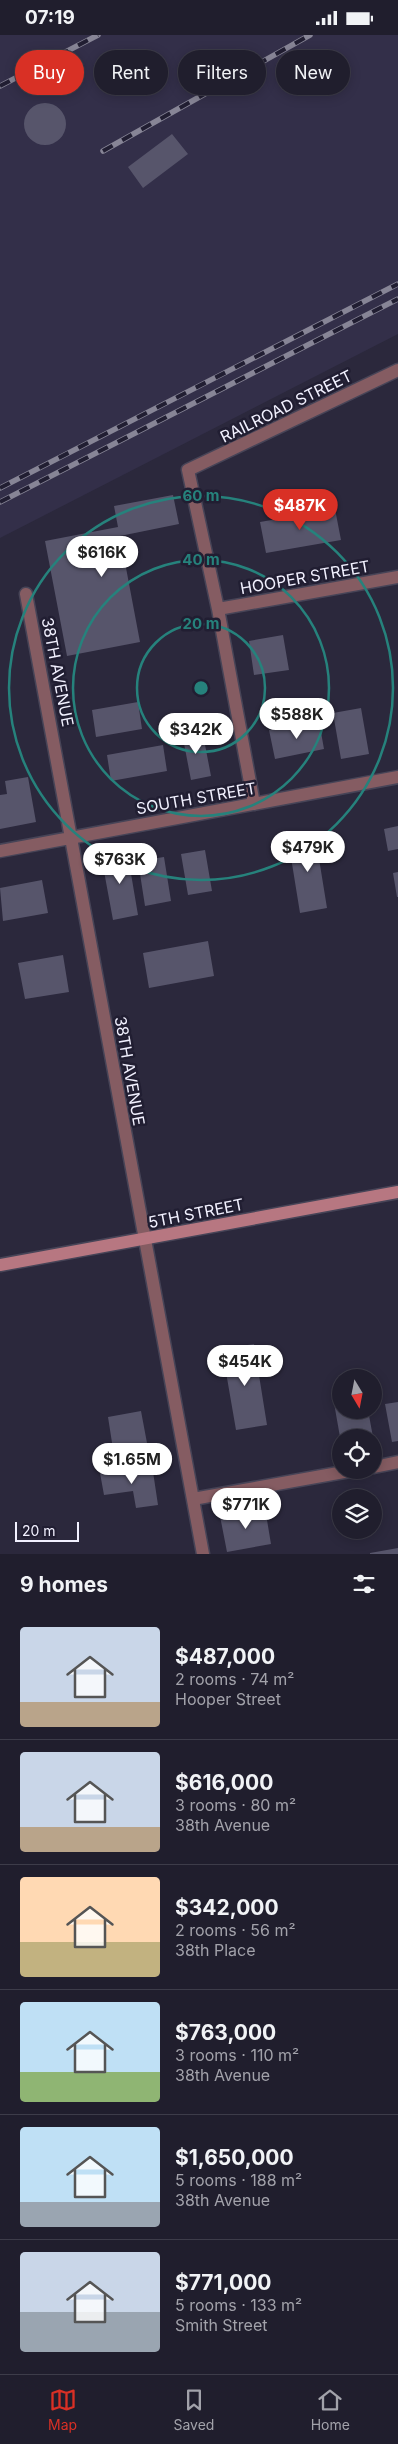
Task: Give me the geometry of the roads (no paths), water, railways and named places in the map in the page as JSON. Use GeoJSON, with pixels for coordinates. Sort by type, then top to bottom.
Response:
{"type":"FeatureCollection","features":[{"type":"Feature","properties":{"kind":"street","name":"RAILROAD STREET"},"geometry":{"type":"LineString","coordinates":[[218,609],[188,470],[398,370]]}},
{"type":"Feature","properties":{"kind":"street","name":"HOOPER STREET"},"geometry":{"type":"LineString","coordinates":[[218,609],[398,577]]}},
{"type":"Feature","properties":{"kind":"street","name":"38TH AVENUE"},"geometry":{"type":"LineString","coordinates":[[26,594],[73,837],[144,1240],[203,1554]]}},
{"type":"Feature","properties":{"kind":"street"},"geometry":{"type":"LineString","coordinates":[[218,609],[254,804]]}},
{"type":"Feature","properties":{"kind":"street","name":"SOUTH STREET"},"geometry":{"type":"LineString","coordinates":[[0,851],[398,777]]}},
{"type":"Feature","properties":{"kind":"street","name":"5TH STREET"},"geometry":{"type":"LineString","coordinates":[[0,1265],[398,1192]]}},
{"type":"Feature","properties":{"kind":"street"},"geometry":{"type":"LineString","coordinates":[[382,1465],[398,1462]]}},
{"type":"Feature","properties":{"kind":"street"},"geometry":{"type":"LineString","coordinates":[[193,1499],[332,1474]]}},
{"type":"Feature","properties":{"kind":"railway"},"geometry":{"type":"LineString","coordinates":[[0,86],[98,35]]}},
{"type":"Feature","properties":{"kind":"railway"},"geometry":{"type":"LineString","coordinates":[[103,151],[310,35]]}},
{"type":"Feature","properties":{"kind":"railway"},"geometry":{"type":"LineString","coordinates":[[0,488],[398,284]]}},
{"type":"Feature","properties":{"kind":"railway"},"geometry":{"type":"LineString","coordinates":[[0,502],[398,299]]}}]}
